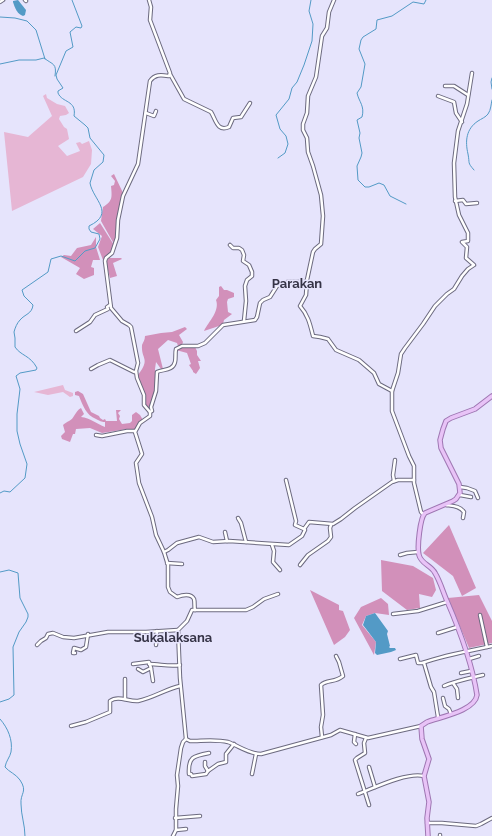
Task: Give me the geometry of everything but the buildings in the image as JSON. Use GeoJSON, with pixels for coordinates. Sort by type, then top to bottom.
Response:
{"type":"FeatureCollection","features":[{"type":"Feature","properties":{"kind":"main road"},"geometry":{"type":"LineString","coordinates":[[428,836],[427,823],[429,800],[424,776],[429,759],[422,739],[421,726],[425,722],[464,709],[473,703],[477,697],[467,652],[447,602],[434,571],[421,560],[418,552],[423,514],[446,505],[460,495],[460,487],[441,448],[440,440],[442,429],[446,421],[475,410],[492,396]]}},
{"type":"Feature","properties":{"kind":"street"},"geometry":{"type":"LineString","coordinates":[[149,0],[151,7],[150,20],[170,74],[184,99],[211,112],[216,124],[219,127],[226,128],[229,127],[233,118],[241,117],[250,103]]}},
{"type":"Feature","properties":{"kind":"street"},"geometry":{"type":"LineString","coordinates":[[334,0],[329,12],[327,28],[322,36],[316,77],[308,96],[307,113],[303,124],[303,130],[307,138],[308,152],[321,195],[323,216],[321,244],[313,252],[307,282],[306,298],[300,306],[306,313],[313,336],[320,336],[328,339],[336,350],[359,360],[374,373],[378,384],[392,391]]}},
{"type":"Feature","properties":{"kind":"street"},"geometry":{"type":"LineString","coordinates":[[423,514],[421,512],[414,480],[413,462],[409,456],[392,411],[392,391],[398,373],[401,354],[404,348],[435,306],[454,289],[468,269],[474,266],[466,258],[467,247],[462,242],[468,241],[468,233],[459,215],[455,201],[454,189],[454,159],[458,131],[465,114],[472,73]]}},
{"type":"Feature","properties":{"kind":"street"},"geometry":{"type":"LineString","coordinates":[[150,412],[144,405],[144,395],[137,375],[138,363],[132,330],[129,325],[122,321],[112,310],[110,305],[105,259],[112,253],[118,238],[118,220],[123,196],[138,164],[150,81],[158,75],[169,76],[170,74]]}},
{"type":"Feature","properties":{"kind":"street"},"geometry":{"type":"LineString","coordinates":[[445,86],[454,86],[468,95]]}},
{"type":"Feature","properties":{"kind":"street"},"geometry":{"type":"LineString","coordinates":[[438,96],[454,102],[456,113],[462,122]]}},
{"type":"Feature","properties":{"kind":"street"},"geometry":{"type":"LineString","coordinates":[[146,113],[154,116],[156,111]]}},
{"type":"Feature","properties":{"kind":"street"},"geometry":{"type":"LineString","coordinates":[[455,201],[463,200],[466,204],[477,203]]}},
{"type":"Feature","properties":{"kind":"street"},"geometry":{"type":"LineString","coordinates":[[230,245],[233,248],[239,248],[242,250],[244,256],[243,261],[249,265],[252,272],[252,276],[245,286],[246,301],[244,321]]}},
{"type":"Feature","properties":{"kind":"street"},"geometry":{"type":"LineString","coordinates":[[195,610],[193,597],[186,595],[177,597],[170,592],[168,587],[167,564],[164,552],[156,535],[152,517],[139,483],[136,464],[142,454],[135,431],[140,423],[150,416],[150,412],[152,411],[151,407],[156,391],[157,372],[172,367],[176,361],[176,349],[182,346],[191,346],[204,343],[223,325],[256,319],[260,303],[270,297],[277,286],[287,282],[307,282]]}},
{"type":"Feature","properties":{"kind":"street"},"geometry":{"type":"LineString","coordinates":[[76,332],[90,322],[95,315],[108,309],[107,307],[110,305]]}},
{"type":"Feature","properties":{"kind":"street"},"geometry":{"type":"LineString","coordinates":[[91,369],[110,360],[137,375]]}},
{"type":"Feature","properties":{"kind":"street"},"geometry":{"type":"LineString","coordinates":[[96,434],[102,436],[126,431],[135,431]]}},
{"type":"Feature","properties":{"kind":"street"},"geometry":{"type":"LineString","coordinates":[[394,481],[393,474],[395,460]]}},
{"type":"Feature","properties":{"kind":"street"},"geometry":{"type":"LineString","coordinates":[[286,480],[296,521],[295,525],[304,529]]}},
{"type":"Feature","properties":{"kind":"street"},"geometry":{"type":"LineString","coordinates":[[164,552],[177,543],[199,537],[213,542],[227,541],[287,546],[291,545],[302,536],[305,530],[304,529],[309,522],[331,525],[341,520],[355,508],[394,481],[414,480]]}},
{"type":"Feature","properties":{"kind":"street"},"geometry":{"type":"LineString","coordinates":[[460,487],[475,491],[478,498]]}},
{"type":"Feature","properties":{"kind":"street"},"geometry":{"type":"LineString","coordinates":[[460,495],[470,497]]}},
{"type":"Feature","properties":{"kind":"street"},"geometry":{"type":"LineString","coordinates":[[446,505],[455,506],[461,509],[464,512],[463,518]]}},
{"type":"Feature","properties":{"kind":"street"},"geometry":{"type":"LineString","coordinates":[[238,518],[241,522],[246,542]]}},
{"type":"Feature","properties":{"kind":"street"},"geometry":{"type":"LineString","coordinates":[[300,565],[308,555],[328,541],[331,536],[331,525]]}},
{"type":"Feature","properties":{"kind":"street"},"geometry":{"type":"LineString","coordinates":[[225,532],[227,541]]}},
{"type":"Feature","properties":{"kind":"street"},"geometry":{"type":"LineString","coordinates":[[272,545],[274,551],[273,562],[280,570]]}},
{"type":"Feature","properties":{"kind":"street"},"geometry":{"type":"LineString","coordinates":[[400,555],[418,552]]}},
{"type":"Feature","properties":{"kind":"street"},"geometry":{"type":"LineString","coordinates":[[167,564],[182,564]]}},
{"type":"Feature","properties":{"kind":"street"},"geometry":{"type":"LineString","coordinates":[[37,644],[46,638],[48,634],[74,638],[88,634],[108,632],[178,630],[187,621],[192,610],[246,610],[264,599],[278,594]]}},
{"type":"Feature","properties":{"kind":"street"},"geometry":{"type":"LineString","coordinates":[[393,614],[418,611],[447,602]]}},
{"type":"Feature","properties":{"kind":"street"},"geometry":{"type":"LineString","coordinates":[[480,615],[487,647]]}},
{"type":"Feature","properties":{"kind":"street"},"geometry":{"type":"LineString","coordinates":[[438,633],[457,627]]}},
{"type":"Feature","properties":{"kind":"street"},"geometry":{"type":"LineString","coordinates":[[173,836],[176,830],[175,818],[178,786],[177,775],[181,748],[186,739],[180,686],[178,630]]}},
{"type":"Feature","properties":{"kind":"street"},"geometry":{"type":"LineString","coordinates":[[156,645],[157,631]]}},
{"type":"Feature","properties":{"kind":"street"},"geometry":{"type":"LineString","coordinates":[[75,653],[73,653],[74,648],[81,650],[86,647],[88,634]]}},
{"type":"Feature","properties":{"kind":"street"},"geometry":{"type":"LineString","coordinates":[[400,659],[416,655],[418,663],[424,663],[448,655],[492,646]]}},
{"type":"Feature","properties":{"kind":"street"},"geometry":{"type":"LineString","coordinates":[[322,737],[321,727],[323,715],[320,685],[323,683],[336,681],[343,676],[336,656]]}},
{"type":"Feature","properties":{"kind":"street"},"geometry":{"type":"LineString","coordinates":[[468,659],[479,656]]}},
{"type":"Feature","properties":{"kind":"street"},"geometry":{"type":"LineString","coordinates":[[133,664],[148,662],[150,664],[173,666],[180,664]]}},
{"type":"Feature","properties":{"kind":"street"},"geometry":{"type":"LineString","coordinates":[[424,663],[431,687],[434,692],[438,717]]}},
{"type":"Feature","properties":{"kind":"street"},"geometry":{"type":"LineString","coordinates":[[150,664],[153,681]]}},
{"type":"Feature","properties":{"kind":"street"},"geometry":{"type":"LineString","coordinates":[[138,669],[143,672],[151,668]]}},
{"type":"Feature","properties":{"kind":"street"},"geometry":{"type":"LineString","coordinates":[[461,673],[471,671]]}},
{"type":"Feature","properties":{"kind":"street"},"geometry":{"type":"LineString","coordinates":[[444,686],[448,683],[483,675]]}},
{"type":"Feature","properties":{"kind":"street"},"geometry":{"type":"LineString","coordinates":[[125,679],[125,699]]}},
{"type":"Feature","properties":{"kind":"street"},"geometry":{"type":"LineString","coordinates":[[453,683],[457,689],[458,698]]}},
{"type":"Feature","properties":{"kind":"street"},"geometry":{"type":"LineString","coordinates":[[71,726],[86,722],[110,712],[111,700],[116,698],[138,701],[180,686]]}},
{"type":"Feature","properties":{"kind":"street"},"geometry":{"type":"LineString","coordinates":[[443,698],[445,706],[449,708],[451,714]]}},
{"type":"Feature","properties":{"kind":"street"},"geometry":{"type":"LineString","coordinates":[[186,739],[190,741],[222,741],[234,744],[256,754],[266,753],[331,735],[340,730],[366,738],[421,726]]}},
{"type":"Feature","properties":{"kind":"street"},"geometry":{"type":"LineString","coordinates":[[355,734],[354,742],[356,744]]}},
{"type":"Feature","properties":{"kind":"street"},"geometry":{"type":"LineString","coordinates":[[366,738],[364,743],[365,753],[356,760],[369,805]]}},
{"type":"Feature","properties":{"kind":"street"},"geometry":{"type":"LineString","coordinates":[[208,753],[195,756],[191,759],[188,766],[189,774],[192,776],[207,774],[208,771],[218,764],[226,762],[226,754],[234,744]]}},
{"type":"Feature","properties":{"kind":"street"},"geometry":{"type":"LineString","coordinates":[[252,774],[256,754]]}},
{"type":"Feature","properties":{"kind":"street"},"geometry":{"type":"LineString","coordinates":[[205,762],[205,766],[208,771]]}},
{"type":"Feature","properties":{"kind":"street"},"geometry":{"type":"LineString","coordinates":[[369,767],[375,787]]}},
{"type":"Feature","properties":{"kind":"street"},"geometry":{"type":"LineString","coordinates":[[358,794],[408,777],[424,776]]}},
{"type":"Feature","properties":{"kind":"street"},"geometry":{"type":"LineString","coordinates":[[175,818],[200,816]]}},
{"type":"Feature","properties":{"kind":"street"},"geometry":{"type":"LineString","coordinates":[[427,823],[476,826],[492,818]]}},
{"type":"Feature","properties":{"kind":"street"},"geometry":{"type":"LineString","coordinates":[[176,830],[186,829]]}},
{"type":"Feature","properties":{"kind":"shaded area"},"geometry":{"type":"Polygon","coordinates":[[[46,94],[47,98],[57,104],[65,106],[69,113],[60,116],[59,119],[67,129],[69,139],[58,146],[67,156],[80,151],[76,143],[80,142],[82,144],[89,141],[92,150],[91,164],[83,177],[12,211],[4,132],[28,137],[52,116],[43,96],[46,94]]]}},
{"type":"Feature","properties":{"kind":"shaded area"},"geometry":{"type":"Polygon","coordinates":[[[114,174],[124,195],[117,221],[119,234],[114,244],[101,221],[103,207],[109,203],[111,198],[111,186],[114,185],[115,181],[111,176],[114,174]]]}},
{"type":"Feature","properties":{"kind":"shaded area"},"geometry":{"type":"Polygon","coordinates":[[[100,223],[114,245],[111,253],[103,260],[98,247],[102,236],[93,229],[100,223]]]}},
{"type":"Feature","properties":{"kind":"shaded area"},"geometry":{"type":"Polygon","coordinates":[[[96,237],[96,247],[100,260],[93,260],[91,267],[94,268],[94,275],[84,279],[76,274],[80,268],[61,257],[64,255],[71,256],[77,248],[91,245],[96,237]]]}},
{"type":"Feature","properties":{"kind":"shaded area"},"geometry":{"type":"Polygon","coordinates":[[[109,258],[122,259],[113,263],[117,276],[110,278],[106,262],[109,258]]]}},
{"type":"Feature","properties":{"kind":"shaded area"},"geometry":{"type":"Polygon","coordinates":[[[221,286],[224,290],[234,293],[234,297],[228,299],[227,302],[228,312],[232,314],[224,320],[223,324],[204,331],[217,308],[216,300],[219,296],[219,287],[221,286]]]}},
{"type":"Feature","properties":{"kind":"shaded area"},"geometry":{"type":"Polygon","coordinates":[[[185,327],[187,329],[179,335],[183,342],[182,345],[178,346],[177,343],[168,340],[158,349],[163,369],[161,369],[156,362],[156,388],[150,410],[145,405],[146,399],[138,375],[145,362],[142,345],[145,336],[172,332],[185,327]]]}},
{"type":"Feature","properties":{"kind":"shaded area"},"geometry":{"type":"Polygon","coordinates":[[[183,347],[195,347],[197,351],[197,355],[201,361],[198,361],[200,368],[196,374],[189,365],[191,364],[187,353],[176,350],[183,347]]]}},
{"type":"Feature","properties":{"kind":"shaded area"},"geometry":{"type":"Polygon","coordinates":[[[63,385],[65,390],[73,393],[73,396],[70,397],[63,392],[48,395],[34,392],[63,385]]]}},
{"type":"Feature","properties":{"kind":"shaded area"},"geometry":{"type":"Polygon","coordinates":[[[78,391],[83,394],[91,412],[103,420],[117,421],[116,410],[121,410],[118,413],[122,424],[130,423],[132,421],[132,415],[136,412],[143,420],[135,429],[102,433],[90,428],[76,429],[70,442],[62,439],[61,436],[65,432],[63,425],[71,420],[81,408],[84,414],[81,417],[105,427],[105,422],[100,421],[87,413],[79,396],[75,395],[75,392],[78,391]]]}},
{"type":"Feature","properties":{"kind":"shaded area"},"geometry":{"type":"Polygon","coordinates":[[[449,525],[476,588],[462,596],[453,576],[423,553],[449,525]]]}},
{"type":"Feature","properties":{"kind":"shaded area"},"geometry":{"type":"Polygon","coordinates":[[[381,560],[413,566],[433,578],[436,590],[432,597],[419,594],[420,608],[407,610],[382,591],[381,560]]]}},
{"type":"Feature","properties":{"kind":"shaded area"},"geometry":{"type":"Polygon","coordinates":[[[310,590],[339,605],[339,610],[343,611],[350,630],[345,637],[334,645],[310,590]]]}},
{"type":"Feature","properties":{"kind":"shaded area"},"geometry":{"type":"Polygon","coordinates":[[[479,595],[492,621],[492,643],[469,648],[448,598],[479,595]]]}},
{"type":"Feature","properties":{"kind":"shaded area"},"geometry":{"type":"Polygon","coordinates":[[[381,598],[388,604],[389,615],[375,613],[366,616],[362,625],[376,642],[374,655],[354,618],[361,607],[381,598]]]}},
{"type":"Feature","properties":{"kind":"water"},"geometry":{"type":"Polygon","coordinates":[[[18,0],[26,10],[25,15],[23,16],[15,9],[13,1],[18,0]]]}},
{"type":"Feature","properties":{"kind":"water"},"geometry":{"type":"Polygon","coordinates":[[[375,613],[388,631],[389,647],[395,648],[396,650],[377,655],[375,653],[376,642],[363,625],[366,616],[375,613]]]}},
{"type":"Feature","properties":{"kind":"waterway"},"geometry":{"type":"LineString","coordinates":[[0,493],[4,491],[10,492],[25,478],[27,464],[17,431],[17,414],[20,389],[16,376],[20,373],[36,370],[37,368],[29,358],[15,347],[14,332],[16,327],[20,320],[30,312],[33,305],[24,296],[22,290],[48,272],[51,259],[61,256],[75,261],[85,251],[95,248],[100,239],[99,234],[91,232],[89,229],[89,226],[97,221],[101,216],[102,211],[90,183],[94,170],[103,162],[104,155],[90,138],[88,128],[74,116],[74,111],[71,104],[63,99],[58,93],[58,91],[63,88],[56,75],[66,51],[73,47],[70,32],[76,27],[81,28],[82,26],[72,0]]}},
{"type":"Feature","properties":{"kind":"waterway"},"geometry":{"type":"LineString","coordinates":[[278,158],[285,153],[288,144],[286,136],[280,129],[276,115],[289,99],[292,88],[297,82],[304,65],[312,41],[313,24],[309,11],[311,0]]}},
{"type":"Feature","properties":{"kind":"waterway"},"geometry":{"type":"LineString","coordinates":[[406,204],[390,196],[384,185],[379,183],[365,187],[358,180],[357,166],[362,153],[357,120],[362,117],[363,110],[357,93],[361,87],[365,64],[359,49],[363,37],[376,29],[377,20],[392,16],[413,2],[424,4],[426,0]]}},
{"type":"Feature","properties":{"kind":"waterway"},"geometry":{"type":"LineString","coordinates":[[0,17],[15,18],[27,21],[36,30],[45,59]]}},
{"type":"Feature","properties":{"kind":"waterway"},"geometry":{"type":"LineString","coordinates":[[0,64],[19,60],[36,60],[44,58],[55,66],[55,76]]}},
{"type":"Feature","properties":{"kind":"waterway"},"geometry":{"type":"LineString","coordinates":[[492,78],[492,89]]}},
{"type":"Feature","properties":{"kind":"waterway"},"geometry":{"type":"LineString","coordinates":[[474,170],[469,163],[467,136],[474,124],[488,114],[492,100]]}},
{"type":"Feature","properties":{"kind":"waterway"},"geometry":{"type":"LineString","coordinates":[[0,572],[9,570],[18,573],[20,598],[28,614],[26,622],[19,632],[13,647],[14,695],[9,699],[0,702]]}},
{"type":"Feature","properties":{"kind":"waterway"},"geometry":{"type":"LineString","coordinates":[[0,719],[8,730],[11,739],[11,752],[5,767],[18,778],[24,790],[21,804],[25,836]]}},
{"type":"Feature","properties":{"kind":"district","name":"Parakan"},"geometry":{"type":"Point","coordinates":[297,283]}},
{"type":"Feature","properties":{"kind":"district","name":"Sukalaksana"},"geometry":{"type":"Point","coordinates":[173,637]}}]}
